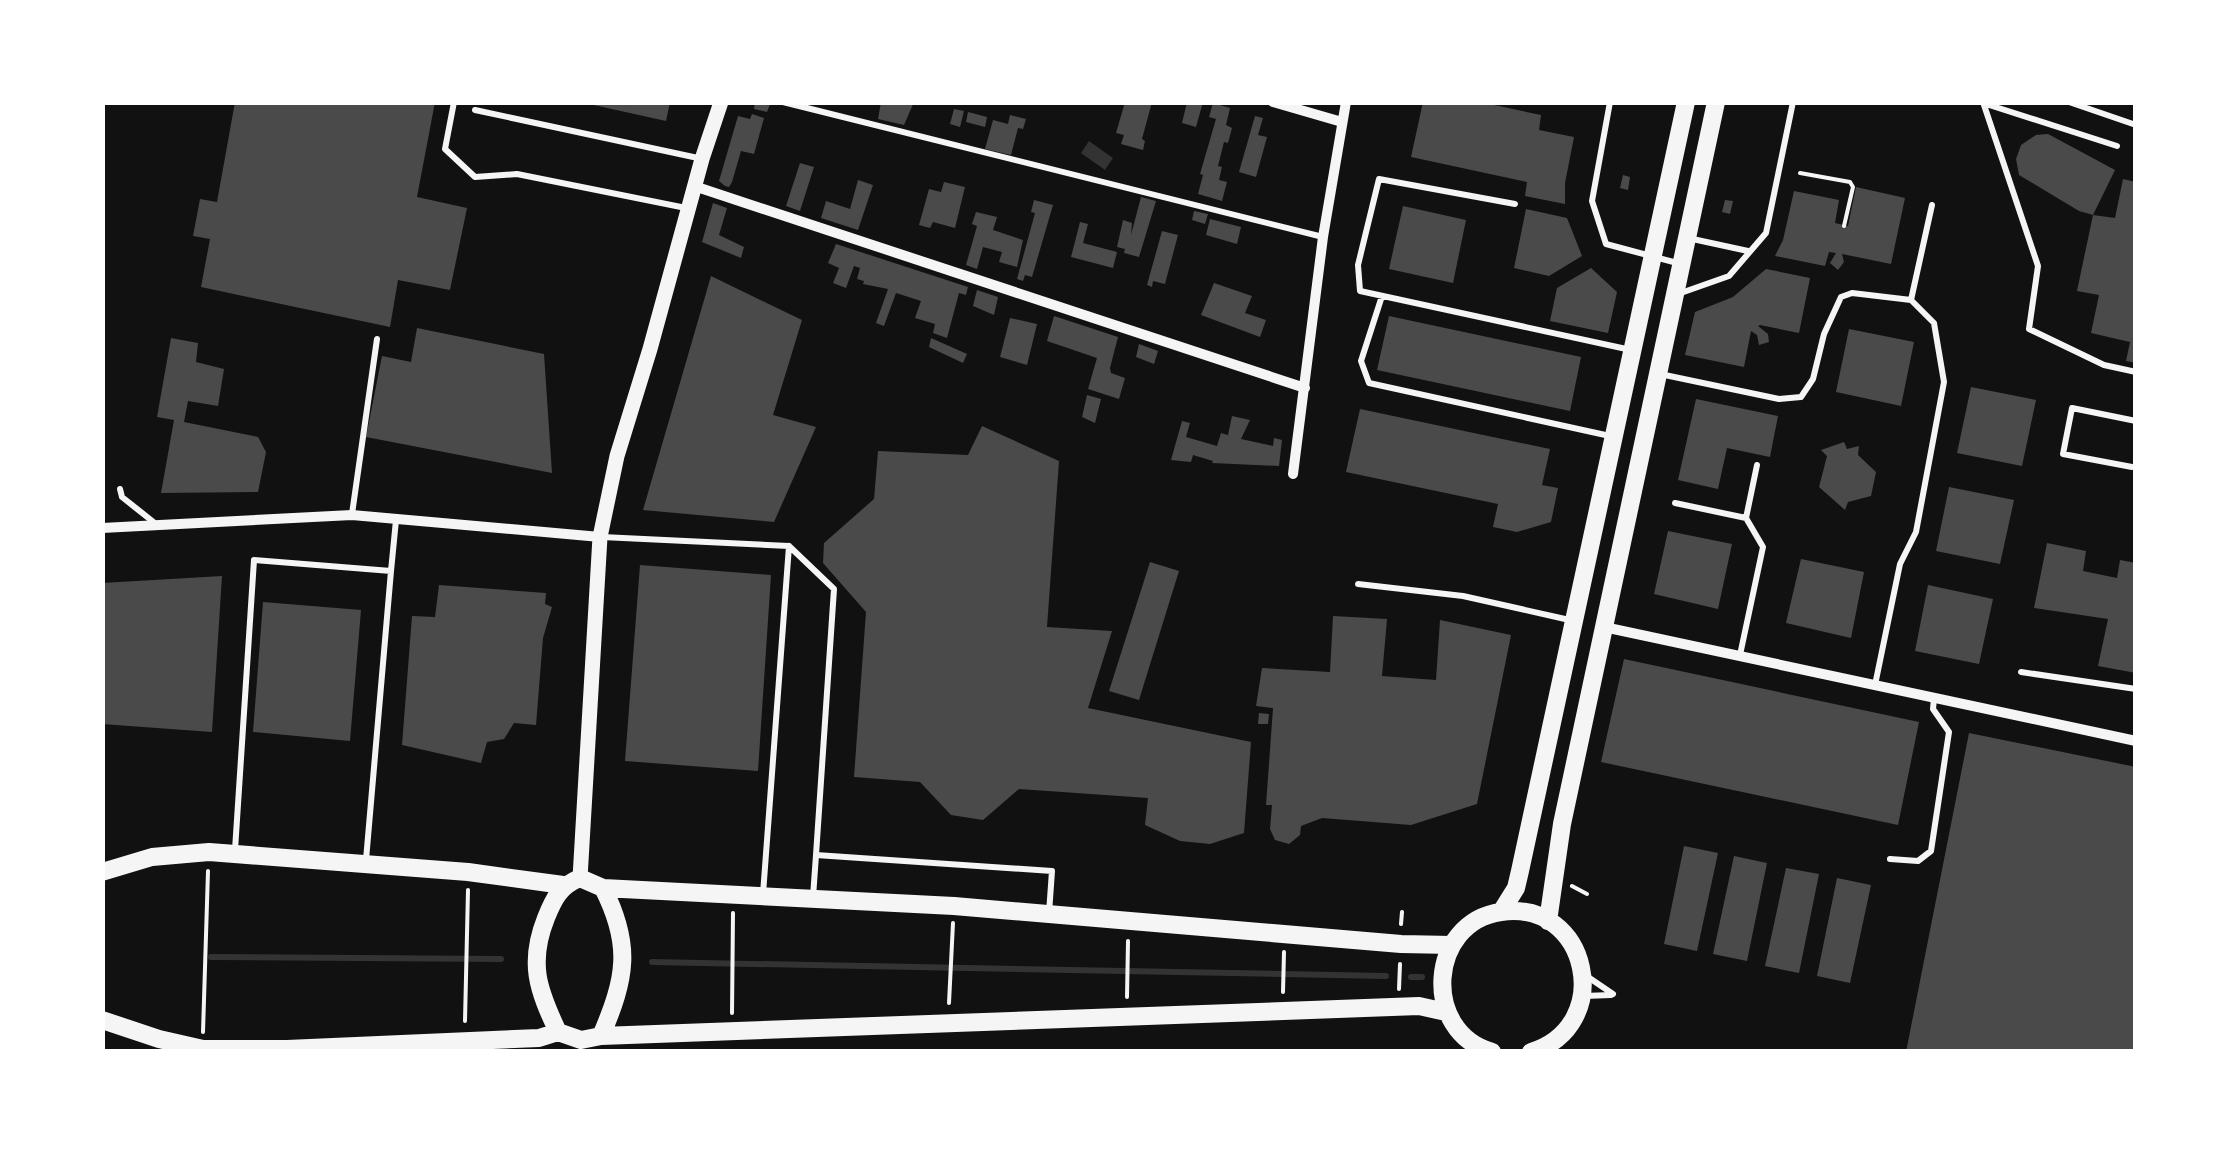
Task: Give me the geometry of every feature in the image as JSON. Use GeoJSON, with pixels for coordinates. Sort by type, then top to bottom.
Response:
{"type":"FeatureCollection","features":[{"type":"Feature","properties":{"kind":"main road"},"geometry":{"type":"LineString","coordinates":[[1501,912],[1516,888],[1686,102]]}},
{"type":"Feature","properties":{"kind":"main road"},"geometry":{"type":"LineString","coordinates":[[1548,920],[1562,824],[1716,102]]}},
{"type":"Feature","properties":{"kind":"main road"},"geometry":{"type":"LineString","coordinates":[[1574,621],[1604,627]]}},
{"type":"Feature","properties":{"kind":"main road"},"geometry":{"type":"LineString","coordinates":[[102,872],[152,858],[208,852],[572,881],[603,888],[763,894],[1452,945]]}},
{"type":"Feature","properties":{"kind":"main road"},"geometry":{"type":"LineString","coordinates":[[558,1032],[539,988],[535,959],[542,928],[572,881]]}},
{"type":"Feature","properties":{"kind":"main road"},"geometry":{"type":"LineString","coordinates":[[602,1044],[623,978],[623,937],[603,888]]}},
{"type":"Feature","properties":{"kind":"main road"},"geometry":{"type":"LineString","coordinates":[[1492,1052],[1470,1046],[1446,1012],[1441,990],[1442,966],[1465,929],[1482,918],[1501,912],[1526,912],[1548,920],[1566,934],[1578,953],[1584,974],[1583,996],[1575,1018],[1562,1035],[1532,1052]]}},
{"type":"Feature","properties":{"kind":"main road"},"geometry":{"type":"LineString","coordinates":[[102,1020],[159,1039],[203,1048],[287,1049],[539,1038],[558,1032],[602,1044],[1419,1006],[1446,1012]]}},
{"type":"Feature","properties":{"kind":"street"},"geometry":{"type":"LineString","coordinates":[[572,881],[582,802],[600,536],[618,456],[687,208],[721,102]]}},
{"type":"Feature","properties":{"kind":"street"},"geometry":{"type":"LineString","coordinates":[[1273,102],[1342,122]]}},
{"type":"Feature","properties":{"kind":"street"},"geometry":{"type":"LineString","coordinates":[[1293,474],[1323,237],[1346,102]]}},
{"type":"Feature","properties":{"kind":"street"},"geometry":{"type":"LineString","coordinates":[[694,186],[1305,388]]}},
{"type":"Feature","properties":{"kind":"street"},"geometry":{"type":"LineString","coordinates":[[102,528],[352,516],[600,536]]}},
{"type":"Feature","properties":{"kind":"street"},"geometry":{"type":"LineString","coordinates":[[1604,627],[2136,741]]}},
{"type":"Feature","properties":{"kind":"lane"},"geometry":{"type":"LineString","coordinates":[[454,102],[445,148],[475,177],[517,174],[687,208]]}},
{"type":"Feature","properties":{"kind":"lane"},"geometry":{"type":"LineString","coordinates":[[783,102],[1323,237]]}},
{"type":"Feature","properties":{"kind":"lane"},"geometry":{"type":"LineString","coordinates":[[1610,102],[1592,201],[1606,244],[1682,264]]}},
{"type":"Feature","properties":{"kind":"lane"},"geometry":{"type":"LineString","coordinates":[[1675,295],[1729,276],[1766,233],[1793,102]]}},
{"type":"Feature","properties":{"kind":"lane"},"geometry":{"type":"LineString","coordinates":[[2069,102],[2136,125]]}},
{"type":"Feature","properties":{"kind":"lane"},"geometry":{"type":"LineString","coordinates":[[1983,103],[2117,146]]}},
{"type":"Feature","properties":{"kind":"lane"},"geometry":{"type":"LineString","coordinates":[[1983,103],[2038,266],[2030,329],[2104,365],[2136,372]]}},
{"type":"Feature","properties":{"kind":"lane"},"geometry":{"type":"LineString","coordinates":[[475,110],[702,159]]}},
{"type":"Feature","properties":{"kind":"lane"},"geometry":{"type":"LineString","coordinates":[[1515,204],[1379,179],[1358,265],[1360,291],[1632,350]]}},
{"type":"Feature","properties":{"kind":"lane"},"geometry":{"type":"LineString","coordinates":[[1911,300],[1932,205]]}},
{"type":"Feature","properties":{"kind":"lane"},"geometry":{"type":"LineString","coordinates":[[1688,238],[1750,252]]}},
{"type":"Feature","properties":{"kind":"lane"},"geometry":{"type":"LineString","coordinates":[[1658,374],[1780,399],[1801,397],[1813,379],[1824,334],[1841,297],[1852,293],[1911,300],[1934,323],[1944,382],[1916,532],[1900,564],[1875,686]]}},
{"type":"Feature","properties":{"kind":"lane"},"geometry":{"type":"LineString","coordinates":[[1382,296],[1361,361],[1369,383],[1614,436]]}},
{"type":"Feature","properties":{"kind":"lane"},"geometry":{"type":"LineString","coordinates":[[352,516],[377,339]]}},
{"type":"Feature","properties":{"kind":"lane"},"geometry":{"type":"LineString","coordinates":[[2132,468],[2062,454],[2072,408],[2136,421]]}},
{"type":"Feature","properties":{"kind":"lane"},"geometry":{"type":"LineString","coordinates":[[1740,656],[1763,547],[1746,518],[1758,464]]}},
{"type":"Feature","properties":{"kind":"lane"},"geometry":{"type":"LineString","coordinates":[[120,488],[122,496],[156,524]]}},
{"type":"Feature","properties":{"kind":"lane"},"geometry":{"type":"LineString","coordinates":[[1675,503],[1746,518]]}},
{"type":"Feature","properties":{"kind":"lane"},"geometry":{"type":"LineString","coordinates":[[366,866],[396,520]]}},
{"type":"Feature","properties":{"kind":"lane"},"geometry":{"type":"LineString","coordinates":[[600,536],[789,546],[834,589],[813,898]]}},
{"type":"Feature","properties":{"kind":"lane"},"geometry":{"type":"LineString","coordinates":[[763,894],[789,546]]}},
{"type":"Feature","properties":{"kind":"lane"},"geometry":{"type":"LineString","coordinates":[[234,855],[254,560],[391,571]]}},
{"type":"Feature","properties":{"kind":"lane"},"geometry":{"type":"LineString","coordinates":[[1358,584],[1463,596],[1574,621]]}},
{"type":"Feature","properties":{"kind":"lane"},"geometry":{"type":"LineString","coordinates":[[2020,672],[2136,689]]}},
{"type":"Feature","properties":{"kind":"lane"},"geometry":{"type":"LineString","coordinates":[[1890,859],[1918,861],[1931,852],[1949,732],[1933,709],[1934,698]]}},
{"type":"Feature","properties":{"kind":"lane"},"geometry":{"type":"LineString","coordinates":[[816,855],[1052,871],[1049,914]]}},
{"type":"Feature","properties":{"kind":"lane"},"geometry":{"type":"LineString","coordinates":[[1583,996],[1613,994],[1584,974]]}},
{"type":"Feature","properties":{"kind":"path"},"geometry":{"type":"LineString","coordinates":[[1800,172],[1850,182],[1854,187],[1844,226]]}},
{"type":"Feature","properties":{"kind":"path"},"geometry":{"type":"LineString","coordinates":[[203,1036],[208,866]]}},
{"type":"Feature","properties":{"kind":"path"},"geometry":{"type":"LineString","coordinates":[[1564,880],[1587,894]]}},
{"type":"Feature","properties":{"kind":"path"},"geometry":{"type":"LineString","coordinates":[[465,1030],[468,884]]}},
{"type":"Feature","properties":{"kind":"path"},"geometry":{"type":"LineString","coordinates":[[732,1020],[733,903]]}},
{"type":"Feature","properties":{"kind":"path"},"geometry":{"type":"LineString","coordinates":[[1402,912],[1402,928]]}},
{"type":"Feature","properties":{"kind":"path"},"geometry":{"type":"LineString","coordinates":[[949,1012],[953,918]]}},
{"type":"Feature","properties":{"kind":"path"},"geometry":{"type":"LineString","coordinates":[[1128,1007],[1129,932]]}},
{"type":"Feature","properties":{"kind":"path"},"geometry":{"type":"LineString","coordinates":[[1399,994],[1401,950]]}},
{"type":"Feature","properties":{"kind":"path"},"geometry":{"type":"LineString","coordinates":[[1282,967],[1283,984]]}},
{"type":"Feature","properties":{"kind":"shaded area"},"geometry":{"type":"Polygon","coordinates":[[[1089,141],[1113,158],[1105,170],[1081,153],[1089,141]]]}},
{"type":"Feature","properties":{"kind":"building"},"geometry":{"type":"Polygon","coordinates":[[[235,102],[435,102],[417,197],[467,208],[450,290],[398,280],[390,327],[201,287],[210,239],[193,236],[200,199],[217,202],[235,102]]]}},
{"type":"Feature","properties":{"kind":"building"},"geometry":{"type":"Polygon","coordinates":[[[580,102],[670,102],[666,121],[580,102]]]}},
{"type":"Feature","properties":{"kind":"building"},"geometry":{"type":"Polygon","coordinates":[[[755,102],[770,104],[767,112],[754,109],[755,102]]]}},
{"type":"Feature","properties":{"kind":"building"},"geometry":{"type":"Polygon","coordinates":[[[881,102],[914,102],[904,125],[878,119],[881,102]]]}},
{"type":"Feature","properties":{"kind":"building"},"geometry":{"type":"Polygon","coordinates":[[[1125,102],[1152,102],[1142,139],[1143,150],[1121,144],[1124,135],[1116,133],[1125,102]]]}},
{"type":"Feature","properties":{"kind":"building"},"geometry":{"type":"Polygon","coordinates":[[[1187,102],[1203,102],[1196,127],[1182,123],[1187,102]]]}},
{"type":"Feature","properties":{"kind":"building"},"geometry":{"type":"Polygon","coordinates":[[[1423,102],[1480,102],[1541,115],[1539,130],[1574,137],[1565,204],[1525,196],[1527,182],[1411,157],[1423,102]]]}},
{"type":"Feature","properties":{"kind":"building"},"geometry":{"type":"Polygon","coordinates":[[[1213,103],[1230,108],[1226,125],[1232,128],[1218,166],[1222,167],[1219,180],[1227,182],[1222,201],[1198,194],[1216,119],[1209,117],[1213,103]]]}},
{"type":"Feature","properties":{"kind":"building"},"geometry":{"type":"Polygon","coordinates":[[[954,109],[964,111],[960,127],[950,124],[954,109]]]}},
{"type":"Feature","properties":{"kind":"building"},"geometry":{"type":"Polygon","coordinates":[[[968,112],[987,117],[985,127],[966,122],[968,112]]]}},
{"type":"Feature","properties":{"kind":"building"},"geometry":{"type":"Polygon","coordinates":[[[752,114],[764,118],[754,154],[741,151],[732,182],[725,186],[719,181],[738,116],[750,119],[752,114]]]}},
{"type":"Feature","properties":{"kind":"building"},"geometry":{"type":"Polygon","coordinates":[[[1010,115],[1026,119],[1023,129],[1018,128],[1011,155],[985,149],[993,120],[1008,124],[1010,115]]]}},
{"type":"Feature","properties":{"kind":"building"},"geometry":{"type":"Polygon","coordinates":[[[1255,116],[1263,118],[1258,135],[1267,137],[1256,177],[1239,172],[1255,116]]]}},
{"type":"Feature","properties":{"kind":"building"},"geometry":{"type":"Polygon","coordinates":[[[2048,134],[2115,170],[2093,215],[2079,211],[2019,175],[2016,159],[2021,145],[2036,135],[2048,134]]]}},
{"type":"Feature","properties":{"kind":"building"},"geometry":{"type":"Polygon","coordinates":[[[800,163],[814,167],[800,211],[786,206],[800,163]]]}},
{"type":"Feature","properties":{"kind":"building"},"geometry":{"type":"Polygon","coordinates":[[[1623,175],[1630,177],[1628,190],[1620,188],[1623,175]]]}},
{"type":"Feature","properties":{"kind":"building"},"geometry":{"type":"Polygon","coordinates":[[[2123,179],[2136,182],[2136,363],[2126,361],[2130,342],[2091,333],[2099,295],[2077,291],[2093,215],[2115,218],[2123,179]]]}},
{"type":"Feature","properties":{"kind":"building"},"geometry":{"type":"Polygon","coordinates":[[[858,180],[873,185],[858,230],[821,218],[826,201],[850,209],[858,180]]]}},
{"type":"Feature","properties":{"kind":"building"},"geometry":{"type":"Polygon","coordinates":[[[944,182],[965,187],[955,228],[933,222],[930,228],[919,225],[929,189],[941,192],[944,182]]]}},
{"type":"Feature","properties":{"kind":"building"},"geometry":{"type":"Polygon","coordinates":[[[1856,187],[1905,198],[1891,264],[1842,254],[1844,262],[1838,270],[1830,263],[1836,253],[1829,252],[1825,266],[1775,256],[1783,240],[1794,191],[1839,200],[1835,223],[1848,226],[1856,187]]]}},
{"type":"Feature","properties":{"kind":"building"},"geometry":{"type":"Polygon","coordinates":[[[1141,197],[1156,201],[1139,257],[1117,247],[1123,220],[1132,223],[1131,235],[1141,197]]]}},
{"type":"Feature","properties":{"kind":"building"},"geometry":{"type":"Polygon","coordinates":[[[1034,200],[1053,205],[1032,277],[1025,275],[1023,281],[1017,279],[1035,213],[1031,212],[1034,200]]]}},
{"type":"Feature","properties":{"kind":"building"},"geometry":{"type":"Polygon","coordinates":[[[1725,200],[1733,201],[1730,214],[1722,212],[1725,200]]]}},
{"type":"Feature","properties":{"kind":"building"},"geometry":{"type":"Polygon","coordinates":[[[713,203],[727,208],[719,235],[744,247],[741,258],[702,242],[713,203]]]}},
{"type":"Feature","properties":{"kind":"building"},"geometry":{"type":"Polygon","coordinates":[[[1403,206],[1466,220],[1453,283],[1389,269],[1403,206]]]}},
{"type":"Feature","properties":{"kind":"building"},"geometry":{"type":"Polygon","coordinates":[[[1526,209],[1567,218],[1582,256],[1549,276],[1514,268],[1526,209]]]}},
{"type":"Feature","properties":{"kind":"building"},"geometry":{"type":"Polygon","coordinates":[[[1194,211],[1208,214],[1205,224],[1192,220],[1194,211]]]}},
{"type":"Feature","properties":{"kind":"building"},"geometry":{"type":"Polygon","coordinates":[[[976,212],[997,217],[993,230],[1023,240],[1017,267],[999,262],[1002,252],[983,247],[977,269],[966,265],[977,226],[972,224],[976,212]]]}},
{"type":"Feature","properties":{"kind":"building"},"geometry":{"type":"Polygon","coordinates":[[[1210,219],[1241,227],[1237,244],[1206,235],[1210,219]]]}},
{"type":"Feature","properties":{"kind":"building"},"geometry":{"type":"Polygon","coordinates":[[[1080,222],[1088,224],[1083,243],[1117,252],[1113,268],[1071,257],[1080,222]]]}},
{"type":"Feature","properties":{"kind":"building"},"geometry":{"type":"Polygon","coordinates":[[[1162,231],[1178,235],[1165,284],[1153,281],[1152,287],[1147,285],[1162,231]]]}},
{"type":"Feature","properties":{"kind":"building"},"geometry":{"type":"Polygon","coordinates":[[[836,244],[968,287],[966,295],[959,293],[947,338],[933,333],[935,324],[915,318],[921,301],[896,293],[884,326],[876,323],[888,289],[863,284],[857,279],[860,268],[854,266],[846,288],[833,283],[839,268],[828,263],[836,244]]]}},
{"type":"Feature","properties":{"kind":"building"},"geometry":{"type":"Polygon","coordinates":[[[1591,268],[1617,292],[1608,333],[1550,321],[1557,288],[1591,268]]]}},
{"type":"Feature","properties":{"kind":"building"},"geometry":{"type":"Polygon","coordinates":[[[1766,269],[1810,278],[1799,333],[1758,326],[1768,334],[1769,342],[1759,345],[1757,335],[1751,331],[1744,367],[1685,355],[1695,312],[1733,297],[1766,269]]]}},
{"type":"Feature","properties":{"kind":"building"},"geometry":{"type":"Polygon","coordinates":[[[711,276],[802,320],[773,415],[816,427],[774,522],[643,510],[711,276]]]}},
{"type":"Feature","properties":{"kind":"building"},"geometry":{"type":"Polygon","coordinates":[[[1214,283],[1252,296],[1245,313],[1266,320],[1260,337],[1201,315],[1214,283]]]}},
{"type":"Feature","properties":{"kind":"building"},"geometry":{"type":"Polygon","coordinates":[[[977,290],[998,297],[994,315],[973,306],[977,290]]]}},
{"type":"Feature","properties":{"kind":"building"},"geometry":{"type":"Polygon","coordinates":[[[1054,316],[1118,337],[1110,368],[1111,373],[1125,378],[1119,399],[1088,389],[1097,358],[1047,341],[1054,316]]]}},
{"type":"Feature","properties":{"kind":"building"},"geometry":{"type":"Polygon","coordinates":[[[1389,316],[1581,357],[1570,411],[1377,370],[1389,316]]]}},
{"type":"Feature","properties":{"kind":"building"},"geometry":{"type":"Polygon","coordinates":[[[1010,318],[1037,324],[1027,365],[1000,357],[1010,318]]]}},
{"type":"Feature","properties":{"kind":"building"},"geometry":{"type":"Polygon","coordinates":[[[417,328],[544,354],[552,473],[366,437],[382,356],[411,362],[417,328]]]}},
{"type":"Feature","properties":{"kind":"building"},"geometry":{"type":"Polygon","coordinates":[[[1849,329],[1914,342],[1901,406],[1836,392],[1849,329]]]}},
{"type":"Feature","properties":{"kind":"building"},"geometry":{"type":"Polygon","coordinates":[[[171,338],[198,343],[196,362],[224,369],[218,406],[188,401],[184,422],[258,437],[266,452],[258,492],[161,493],[174,420],[157,417],[171,338]]]}},
{"type":"Feature","properties":{"kind":"building"},"geometry":{"type":"Polygon","coordinates":[[[931,338],[967,354],[963,363],[929,347],[931,338]]]}},
{"type":"Feature","properties":{"kind":"building"},"geometry":{"type":"Polygon","coordinates":[[[1139,344],[1158,351],[1154,364],[1136,357],[1139,344]]]}},
{"type":"Feature","properties":{"kind":"building"},"geometry":{"type":"Polygon","coordinates":[[[1971,387],[2036,400],[2022,466],[1957,453],[1971,387]]]}},
{"type":"Feature","properties":{"kind":"building"},"geometry":{"type":"Polygon","coordinates":[[[1087,395],[1101,399],[1095,423],[1082,417],[1087,395]]]}},
{"type":"Feature","properties":{"kind":"building"},"geometry":{"type":"Polygon","coordinates":[[[1696,399],[1778,416],[1770,457],[1727,448],[1718,489],[1678,480],[1696,399]]]}},
{"type":"Feature","properties":{"kind":"building"},"geometry":{"type":"Polygon","coordinates":[[[1360,409],[1550,449],[1542,485],[1558,488],[1551,522],[1517,532],[1493,527],[1498,504],[1346,472],[1360,409]]]}},
{"type":"Feature","properties":{"kind":"building"},"geometry":{"type":"Polygon","coordinates":[[[1232,416],[1250,420],[1241,439],[1273,446],[1274,438],[1282,440],[1279,466],[1212,463],[1193,455],[1191,462],[1171,460],[1182,421],[1190,423],[1186,437],[1217,446],[1221,433],[1228,435],[1232,416]]]}},
{"type":"Feature","properties":{"kind":"building"},"geometry":{"type":"Polygon","coordinates":[[[982,426],[1059,461],[1047,627],[1112,631],[1088,708],[1251,742],[1244,833],[1210,844],[1180,841],[1145,825],[1148,798],[1019,789],[983,820],[951,815],[920,782],[854,777],[866,612],[823,563],[824,543],[874,499],[878,451],[968,455],[982,426]]]}},
{"type":"Feature","properties":{"kind":"building"},"geometry":{"type":"Polygon","coordinates":[[[1844,442],[1847,449],[1859,446],[1858,455],[1876,472],[1871,496],[1848,502],[1845,510],[1819,487],[1827,456],[1821,450],[1844,442]]]}},
{"type":"Feature","properties":{"kind":"building"},"geometry":{"type":"Polygon","coordinates":[[[1949,487],[2014,500],[2000,564],[1936,551],[1949,487]]]}},
{"type":"Feature","properties":{"kind":"building"},"geometry":{"type":"Polygon","coordinates":[[[1668,531],[1732,544],[1718,609],[1654,594],[1668,531]]]}},
{"type":"Feature","properties":{"kind":"building"},"geometry":{"type":"Polygon","coordinates":[[[2047,543],[2086,551],[2083,571],[2117,578],[2120,560],[2136,563],[2136,673],[2098,666],[2108,619],[2034,608],[2047,543]]]}},
{"type":"Feature","properties":{"kind":"building"},"geometry":{"type":"Polygon","coordinates":[[[1801,559],[1864,572],[1851,638],[1786,623],[1801,559]]]}},
{"type":"Feature","properties":{"kind":"building"},"geometry":{"type":"Polygon","coordinates":[[[1150,562],[1179,571],[1139,700],[1109,691],[1150,562]]]}},
{"type":"Feature","properties":{"kind":"building"},"geometry":{"type":"Polygon","coordinates":[[[640,565],[771,575],[758,771],[625,761],[640,565]]]}},
{"type":"Feature","properties":{"kind":"building"},"geometry":{"type":"Polygon","coordinates":[[[222,576],[212,732],[102,724],[102,583],[222,576]]]}},
{"type":"Feature","properties":{"kind":"building"},"geometry":{"type":"Polygon","coordinates":[[[439,585],[546,593],[545,604],[552,607],[543,638],[536,725],[514,723],[504,739],[487,742],[481,763],[402,745],[412,616],[435,617],[439,585]]]}},
{"type":"Feature","properties":{"kind":"building"},"geometry":{"type":"Polygon","coordinates":[[[1928,585],[1993,599],[1979,664],[1915,651],[1928,585]]]}},
{"type":"Feature","properties":{"kind":"building"},"geometry":{"type":"Polygon","coordinates":[[[263,602],[361,610],[350,741],[253,732],[263,602]]]}},
{"type":"Feature","properties":{"kind":"building"},"geometry":{"type":"Polygon","coordinates":[[[1333,616],[1387,619],[1382,676],[1436,680],[1440,620],[1511,635],[1477,804],[1411,825],[1322,818],[1301,826],[1300,835],[1289,844],[1275,840],[1270,829],[1272,805],[1266,805],[1273,708],[1256,706],[1262,668],[1330,672],[1333,616]]]}},
{"type":"Feature","properties":{"kind":"building"},"geometry":{"type":"Polygon","coordinates":[[[1624,659],[1919,722],[1898,825],[1601,762],[1624,659]]]}},
{"type":"Feature","properties":{"kind":"building"},"geometry":{"type":"Polygon","coordinates":[[[1259,713],[1269,714],[1268,724],[1258,724],[1259,713]]]}},
{"type":"Feature","properties":{"kind":"building"},"geometry":{"type":"Polygon","coordinates":[[[1969,733],[2136,767],[2136,1052],[1906,1052],[1969,733]]]}},
{"type":"Feature","properties":{"kind":"building"},"geometry":{"type":"Polygon","coordinates":[[[1684,846],[1718,853],[1697,951],[1664,944],[1684,846]]]}},
{"type":"Feature","properties":{"kind":"building"},"geometry":{"type":"Polygon","coordinates":[[[1734,856],[1767,863],[1747,961],[1713,954],[1734,856]]]}},
{"type":"Feature","properties":{"kind":"building"},"geometry":{"type":"Polygon","coordinates":[[[1786,868],[1819,874],[1799,973],[1765,966],[1786,868]]]}},
{"type":"Feature","properties":{"kind":"building"},"geometry":{"type":"Polygon","coordinates":[[[1837,878],[1871,885],[1850,983],[1817,976],[1837,878]]]}},
{"type":"Feature","properties":{"kind":"waterway"},"geometry":{"type":"LineString","coordinates":[[211,957],[501,959]]}},
{"type":"Feature","properties":{"kind":"waterway"},"geometry":{"type":"LineString","coordinates":[[652,962],[1386,976]]}},
{"type":"Feature","properties":{"kind":"waterway"},"geometry":{"type":"LineString","coordinates":[[1411,977],[1422,977]]}}]}
